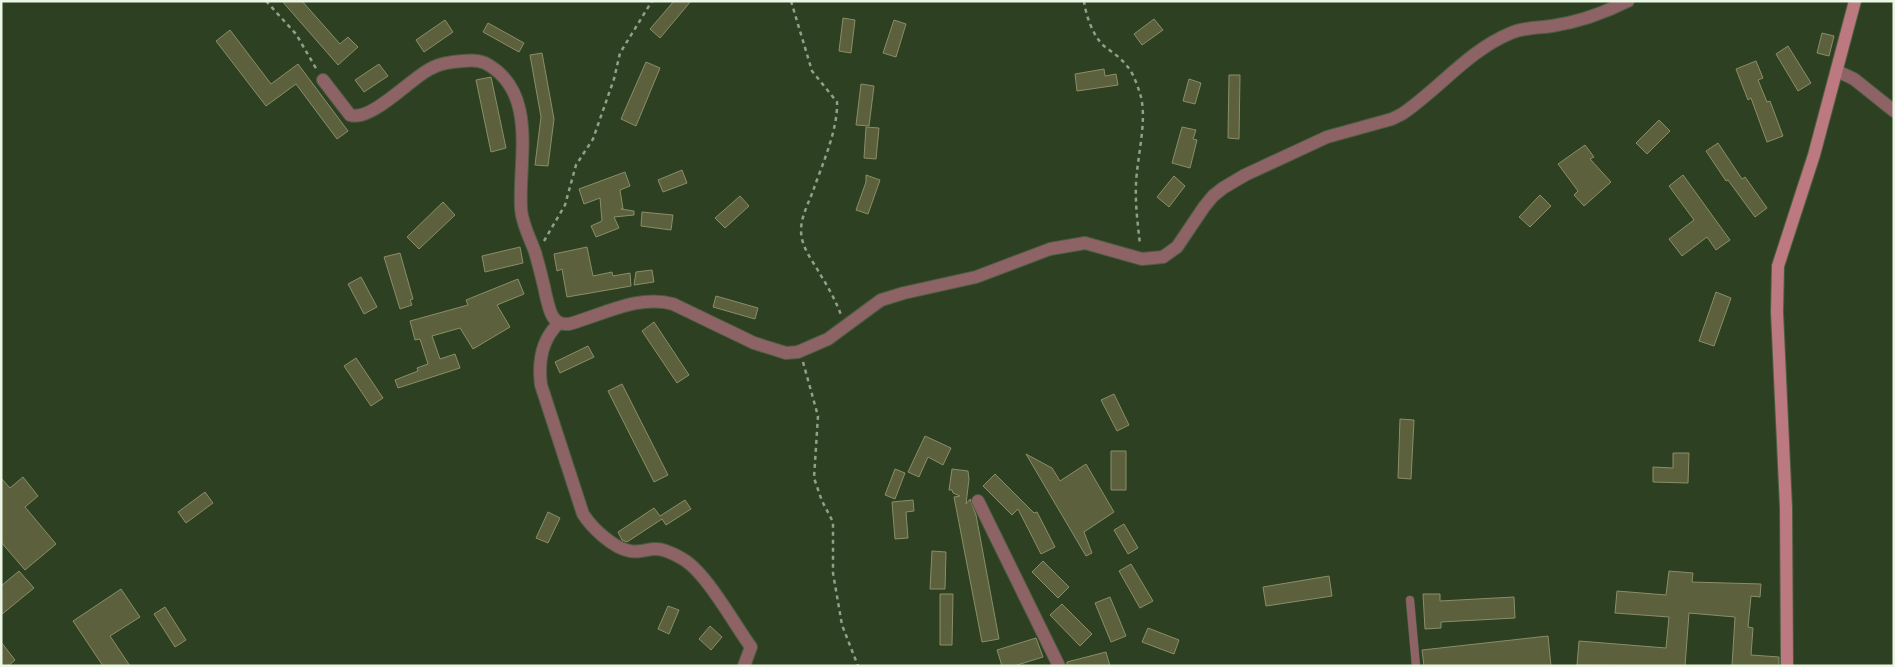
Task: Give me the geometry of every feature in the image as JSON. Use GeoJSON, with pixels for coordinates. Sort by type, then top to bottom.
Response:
{"type":"FeatureCollection","features":[{"type":"Feature","properties":{"kind":"street"},"geometry":{"type":"LineString","coordinates":[[323,80],[350,114],[360,116],[374,110],[415,78],[432,68],[445,63],[473,60],[483,62],[493,68],[507,83],[520,107],[523,136],[521,211],[535,253],[550,312],[559,323],[569,324],[616,309],[651,301],[662,301],[761,346],[786,353],[798,352],[828,339],[881,300],[976,277],[1050,249],[1085,243],[1142,259],[1163,257],[1171,253],[1182,240],[1213,196],[1245,175],[1327,137],[1392,119],[1402,114],[1468,60],[1509,33],[1522,28],[1552,26],[1585,19],[1628,1]]}},
{"type":"Feature","properties":{"kind":"street"},"geometry":{"type":"LineString","coordinates":[[1787,666],[1786,508],[1777,312],[1778,266],[1803,190],[1855,1]]}},
{"type":"Feature","properties":{"kind":"street"},"geometry":{"type":"LineString","coordinates":[[1837,71],[1854,79],[1894,111]]}},
{"type":"Feature","properties":{"kind":"street"},"geometry":{"type":"LineString","coordinates":[[559,323],[548,336],[543,347],[539,371],[541,385],[583,514],[605,537],[621,549],[631,552],[657,549],[681,558],[692,565],[702,576],[751,647],[744,666]]}},
{"type":"Feature","properties":{"kind":"street"},"geometry":{"type":"LineString","coordinates":[[978,501],[1059,666]]}},
{"type":"Feature","properties":{"kind":"lane"},"geometry":{"type":"LineString","coordinates":[[1410,600],[1416,666]]}},
{"type":"Feature","properties":{"kind":"path"},"geometry":{"type":"LineString","coordinates":[[266,1],[296,34],[323,80]]}},
{"type":"Feature","properties":{"kind":"path"},"geometry":{"type":"LineString","coordinates":[[535,253],[558,218],[564,205],[576,165],[593,139],[614,79],[620,54],[652,1]]}},
{"type":"Feature","properties":{"kind":"path"},"geometry":{"type":"LineString","coordinates":[[791,1],[812,71],[837,102],[836,119],[827,151],[801,224],[802,239],[807,251],[836,303],[845,326]]}},
{"type":"Feature","properties":{"kind":"path"},"geometry":{"type":"LineString","coordinates":[[1084,1],[1087,14],[1096,34],[1102,44],[1128,67],[1140,96],[1144,114],[1138,154],[1136,217],[1142,259]]}},
{"type":"Feature","properties":{"kind":"path"},"geometry":{"type":"LineString","coordinates":[[798,352],[810,382],[818,416],[814,478],[833,522],[834,574],[842,625],[858,666]]}},
{"type":"Feature","properties":{"kind":"building"},"geometry":{"type":"Polygon","coordinates":[[[282,1],[302,1],[340,44],[348,37],[358,47],[338,65],[282,1]]]}},
{"type":"Feature","properties":{"kind":"building"},"geometry":{"type":"Polygon","coordinates":[[[674,1],[691,1],[660,38],[650,29],[674,1]]]}},
{"type":"Feature","properties":{"kind":"building"},"geometry":{"type":"Polygon","coordinates":[[[843,18],[855,20],[851,53],[839,51],[843,18]]]}},
{"type":"Feature","properties":{"kind":"building"},"geometry":{"type":"Polygon","coordinates":[[[1154,19],[1163,30],[1142,45],[1134,34],[1154,19]]]}},
{"type":"Feature","properties":{"kind":"building"},"geometry":{"type":"Polygon","coordinates":[[[445,20],[453,32],[424,52],[416,40],[445,20]]]}},
{"type":"Feature","properties":{"kind":"building"},"geometry":{"type":"Polygon","coordinates":[[[894,20],[906,24],[896,57],[883,53],[894,20]]]}},
{"type":"Feature","properties":{"kind":"building"},"geometry":{"type":"Polygon","coordinates":[[[488,23],[524,43],[519,52],[483,32],[488,23]]]}},
{"type":"Feature","properties":{"kind":"building"},"geometry":{"type":"Polygon","coordinates":[[[230,30],[271,84],[298,64],[348,131],[337,139],[296,84],[266,106],[216,41],[230,30]]]}},
{"type":"Feature","properties":{"kind":"building"},"geometry":{"type":"Polygon","coordinates":[[[1822,33],[1834,36],[1829,56],[1817,53],[1822,33]]]}},
{"type":"Feature","properties":{"kind":"building"},"geometry":{"type":"Polygon","coordinates":[[[1788,46],[1811,83],[1798,91],[1776,54],[1788,46]]]}},
{"type":"Feature","properties":{"kind":"building"},"geometry":{"type":"Polygon","coordinates":[[[542,53],[554,119],[548,166],[535,165],[541,117],[530,55],[542,53]]]}},
{"type":"Feature","properties":{"kind":"building"},"geometry":{"type":"Polygon","coordinates":[[[1756,61],[1763,78],[1758,80],[1767,102],[1770,101],[1783,136],[1767,142],[1751,98],[1748,100],[1736,69],[1756,61]]]}},
{"type":"Feature","properties":{"kind":"building"},"geometry":{"type":"Polygon","coordinates":[[[646,62],[660,68],[636,126],[621,119],[646,62]]]}},
{"type":"Feature","properties":{"kind":"building"},"geometry":{"type":"Polygon","coordinates":[[[379,64],[388,76],[364,92],[355,80],[379,64]]]}},
{"type":"Feature","properties":{"kind":"building"},"geometry":{"type":"Polygon","coordinates":[[[1104,69],[1105,76],[1116,74],[1118,85],[1077,91],[1075,74],[1104,69]]]}},
{"type":"Feature","properties":{"kind":"building"},"geometry":{"type":"Polygon","coordinates":[[[1229,75],[1240,75],[1239,139],[1228,138],[1229,75]]]}},
{"type":"Feature","properties":{"kind":"building"},"geometry":{"type":"Polygon","coordinates":[[[491,77],[506,148],[491,152],[476,80],[491,77]]]}},
{"type":"Feature","properties":{"kind":"building"},"geometry":{"type":"Polygon","coordinates":[[[1189,79],[1201,83],[1195,104],[1183,101],[1189,79]]]}},
{"type":"Feature","properties":{"kind":"building"},"geometry":{"type":"Polygon","coordinates":[[[861,84],[874,86],[869,126],[856,125],[861,84]]]}},
{"type":"Feature","properties":{"kind":"building"},"geometry":{"type":"Polygon","coordinates":[[[1659,120],[1670,131],[1647,154],[1636,143],[1659,120]]]}},
{"type":"Feature","properties":{"kind":"building"},"geometry":{"type":"Polygon","coordinates":[[[866,127],[879,128],[876,159],[864,158],[866,127]]]}},
{"type":"Feature","properties":{"kind":"building"},"geometry":{"type":"Polygon","coordinates":[[[1182,127],[1196,130],[1193,139],[1197,140],[1190,168],[1172,163],[1182,127]]]}},
{"type":"Feature","properties":{"kind":"building"},"geometry":{"type":"Polygon","coordinates":[[[1718,143],[1742,179],[1745,177],[1767,208],[1755,217],[1728,180],[1726,181],[1706,151],[1718,143]]]}},
{"type":"Feature","properties":{"kind":"building"},"geometry":{"type":"Polygon","coordinates":[[[1585,145],[1594,157],[1590,159],[1611,182],[1584,206],[1574,195],[1578,191],[1558,164],[1585,145]]]}},
{"type":"Feature","properties":{"kind":"building"},"geometry":{"type":"Polygon","coordinates":[[[682,170],[687,183],[663,192],[658,180],[682,170]]]}},
{"type":"Feature","properties":{"kind":"building"},"geometry":{"type":"Polygon","coordinates":[[[625,172],[630,186],[620,190],[623,209],[621,209],[634,211],[634,215],[614,217],[619,228],[596,237],[591,226],[602,221],[600,198],[584,204],[579,189],[625,172]]]}},
{"type":"Feature","properties":{"kind":"building"},"geometry":{"type":"Polygon","coordinates":[[[866,175],[880,180],[868,214],[856,210],[866,182],[866,175]]]}},
{"type":"Feature","properties":{"kind":"building"},"geometry":{"type":"Polygon","coordinates":[[[1683,175],[1730,240],[1716,250],[1707,237],[1682,256],[1669,239],[1694,220],[1669,186],[1683,175]]]}},
{"type":"Feature","properties":{"kind":"building"},"geometry":{"type":"Polygon","coordinates":[[[1174,176],[1185,186],[1169,207],[1157,197],[1174,176]]]}},
{"type":"Feature","properties":{"kind":"building"},"geometry":{"type":"Polygon","coordinates":[[[1540,195],[1551,206],[1530,227],[1519,217],[1540,195]]]}},
{"type":"Feature","properties":{"kind":"building"},"geometry":{"type":"Polygon","coordinates":[[[740,196],[749,206],[725,228],[715,218],[740,196]]]}},
{"type":"Feature","properties":{"kind":"building"},"geometry":{"type":"Polygon","coordinates":[[[443,202],[455,215],[419,249],[407,237],[443,202]]]}},
{"type":"Feature","properties":{"kind":"building"},"geometry":{"type":"Polygon","coordinates":[[[642,212],[673,215],[671,230],[641,226],[642,212]]]}},
{"type":"Feature","properties":{"kind":"building"},"geometry":{"type":"Polygon","coordinates":[[[520,247],[523,263],[485,272],[482,256],[520,247]]]}},
{"type":"Feature","properties":{"kind":"building"},"geometry":{"type":"Polygon","coordinates":[[[587,247],[593,276],[612,272],[613,276],[630,273],[631,286],[567,297],[562,269],[557,271],[554,254],[587,247]]]}},
{"type":"Feature","properties":{"kind":"building"},"geometry":{"type":"Polygon","coordinates":[[[400,253],[413,299],[410,300],[412,305],[400,309],[384,257],[400,253]]]}},
{"type":"Feature","properties":{"kind":"building"},"geometry":{"type":"Polygon","coordinates":[[[652,270],[654,282],[634,285],[636,272],[652,270]]]}},
{"type":"Feature","properties":{"kind":"building"},"geometry":{"type":"Polygon","coordinates":[[[361,277],[377,307],[364,314],[348,284],[361,277]]]}},
{"type":"Feature","properties":{"kind":"building"},"geometry":{"type":"Polygon","coordinates":[[[518,279],[524,294],[497,305],[510,327],[473,349],[460,328],[432,336],[440,359],[455,354],[460,368],[398,388],[395,380],[418,371],[417,368],[428,364],[420,339],[415,340],[410,321],[468,305],[466,300],[518,279]]]}},
{"type":"Feature","properties":{"kind":"building"},"geometry":{"type":"Polygon","coordinates":[[[1716,292],[1731,298],[1714,346],[1699,341],[1716,292]]]}},
{"type":"Feature","properties":{"kind":"building"},"geometry":{"type":"Polygon","coordinates":[[[716,296],[758,308],[755,319],[713,307],[716,296]]]}},
{"type":"Feature","properties":{"kind":"building"},"geometry":{"type":"Polygon","coordinates":[[[654,322],[689,375],[677,383],[642,331],[654,322]]]}},
{"type":"Feature","properties":{"kind":"building"},"geometry":{"type":"Polygon","coordinates":[[[588,346],[594,357],[560,373],[555,362],[588,346]]]}},
{"type":"Feature","properties":{"kind":"building"},"geometry":{"type":"Polygon","coordinates":[[[356,358],[383,398],[371,406],[344,366],[356,358]]]}},
{"type":"Feature","properties":{"kind":"building"},"geometry":{"type":"Polygon","coordinates":[[[622,384],[668,475],[654,482],[608,391],[622,384]]]}},
{"type":"Feature","properties":{"kind":"building"},"geometry":{"type":"Polygon","coordinates":[[[1114,394],[1129,425],[1117,431],[1101,400],[1114,394]]]}},
{"type":"Feature","properties":{"kind":"building"},"geometry":{"type":"Polygon","coordinates":[[[1400,419],[1414,420],[1411,479],[1398,478],[1400,419]]]}},
{"type":"Feature","properties":{"kind":"building"},"geometry":{"type":"Polygon","coordinates":[[[925,436],[951,448],[943,465],[928,457],[919,477],[908,472],[925,436]]]}},
{"type":"Feature","properties":{"kind":"building"},"geometry":{"type":"Polygon","coordinates":[[[1111,451],[1126,451],[1126,490],[1111,490],[1111,451]]]}},
{"type":"Feature","properties":{"kind":"building"},"geometry":{"type":"Polygon","coordinates":[[[1673,453],[1689,453],[1688,483],[1653,482],[1653,467],[1673,468],[1673,453]]]}},
{"type":"Feature","properties":{"kind":"building"},"geometry":{"type":"Polygon","coordinates":[[[1026,454],[1052,468],[1060,481],[1086,464],[1114,512],[1084,532],[1092,553],[1086,556],[1026,454]]]}},
{"type":"Feature","properties":{"kind":"building"},"geometry":{"type":"Polygon","coordinates":[[[895,469],[905,473],[895,499],[885,495],[895,469]]]}},
{"type":"Feature","properties":{"kind":"building"},"geometry":{"type":"Polygon","coordinates":[[[952,469],[968,471],[966,504],[970,499],[976,515],[999,639],[982,642],[954,497],[960,496],[949,490],[952,469]]]}},
{"type":"Feature","properties":{"kind":"building"},"geometry":{"type":"Polygon","coordinates":[[[995,474],[1034,513],[1037,512],[1055,547],[1041,554],[1018,509],[1012,515],[983,486],[995,474]]]}},
{"type":"Feature","properties":{"kind":"building"},"geometry":{"type":"Polygon","coordinates":[[[23,477],[38,496],[25,507],[56,544],[25,570],[1,542],[1,478],[10,488],[23,477]]]}},
{"type":"Feature","properties":{"kind":"building"},"geometry":{"type":"Polygon","coordinates":[[[205,492],[213,503],[186,523],[178,512],[205,492]]]}},
{"type":"Feature","properties":{"kind":"building"},"geometry":{"type":"Polygon","coordinates":[[[685,500],[691,509],[666,525],[662,519],[627,542],[622,540],[618,532],[654,508],[660,516],[685,500]]]}},
{"type":"Feature","properties":{"kind":"building"},"geometry":{"type":"Polygon","coordinates":[[[913,500],[914,511],[906,512],[908,538],[895,539],[892,502],[913,500]]]}},
{"type":"Feature","properties":{"kind":"building"},"geometry":{"type":"Polygon","coordinates":[[[548,512],[560,518],[548,543],[536,538],[548,512]]]}},
{"type":"Feature","properties":{"kind":"building"},"geometry":{"type":"Polygon","coordinates":[[[1124,524],[1138,548],[1128,554],[1114,530],[1124,524]]]}},
{"type":"Feature","properties":{"kind":"building"},"geometry":{"type":"Polygon","coordinates":[[[932,551],[946,552],[945,589],[930,589],[932,551]]]}},
{"type":"Feature","properties":{"kind":"building"},"geometry":{"type":"Polygon","coordinates":[[[1043,561],[1069,587],[1058,598],[1032,572],[1043,561]]]}},
{"type":"Feature","properties":{"kind":"building"},"geometry":{"type":"Polygon","coordinates":[[[1131,564],[1153,601],[1140,608],[1119,571],[1131,564]]]}},
{"type":"Feature","properties":{"kind":"building"},"geometry":{"type":"Polygon","coordinates":[[[19,571],[34,588],[1,615],[1,586],[19,571]]]}},
{"type":"Feature","properties":{"kind":"building"},"geometry":{"type":"Polygon","coordinates":[[[1669,571],[1693,573],[1692,582],[1761,584],[1760,597],[1751,596],[1748,627],[1753,628],[1751,655],[1779,657],[1779,666],[1732,666],[1735,617],[1689,613],[1685,666],[1577,665],[1579,641],[1666,648],[1669,617],[1615,613],[1617,591],[1666,595],[1669,571]]]}},
{"type":"Feature","properties":{"kind":"building"},"geometry":{"type":"Polygon","coordinates":[[[1329,576],[1332,596],[1266,606],[1263,587],[1329,576]]]}},
{"type":"Feature","properties":{"kind":"building"},"geometry":{"type":"Polygon","coordinates":[[[121,589],[140,617],[110,636],[130,666],[103,666],[73,621],[121,589]]]}},
{"type":"Feature","properties":{"kind":"building"},"geometry":{"type":"Polygon","coordinates":[[[940,594],[953,594],[952,645],[940,645],[940,594]]]}},
{"type":"Feature","properties":{"kind":"building"},"geometry":{"type":"Polygon","coordinates":[[[1423,594],[1440,594],[1440,601],[1514,597],[1515,618],[1441,622],[1441,628],[1425,629],[1423,594]]]}},
{"type":"Feature","properties":{"kind":"building"},"geometry":{"type":"Polygon","coordinates":[[[1110,597],[1126,636],[1111,642],[1095,603],[1110,597]]]}},
{"type":"Feature","properties":{"kind":"building"},"geometry":{"type":"Polygon","coordinates":[[[1062,604],[1092,634],[1080,646],[1050,615],[1062,604]]]}},
{"type":"Feature","properties":{"kind":"building"},"geometry":{"type":"Polygon","coordinates":[[[668,606],[679,610],[669,634],[658,629],[668,606]]]}},
{"type":"Feature","properties":{"kind":"building"},"geometry":{"type":"Polygon","coordinates":[[[165,607],[186,640],[175,647],[154,614],[165,607]]]}},
{"type":"Feature","properties":{"kind":"building"},"geometry":{"type":"Polygon","coordinates":[[[710,626],[722,637],[711,650],[699,639],[710,626]]]}},
{"type":"Feature","properties":{"kind":"building"},"geometry":{"type":"Polygon","coordinates":[[[1148,628],[1179,640],[1174,654],[1142,642],[1148,628]]]}},
{"type":"Feature","properties":{"kind":"building"},"geometry":{"type":"Polygon","coordinates":[[[1548,636],[1551,666],[1424,666],[1422,650],[1548,636]]]}},
{"type":"Feature","properties":{"kind":"building"},"geometry":{"type":"Polygon","coordinates":[[[1036,638],[1043,657],[1014,666],[1002,666],[997,650],[1036,638]]]}},
{"type":"Feature","properties":{"kind":"building"},"geometry":{"type":"Polygon","coordinates":[[[1,642],[15,660],[8,666],[1,666],[1,642]]]}},
{"type":"Feature","properties":{"kind":"building"},"geometry":{"type":"Polygon","coordinates":[[[1106,652],[1110,666],[1067,666],[1067,662],[1106,652]]]}}]}
